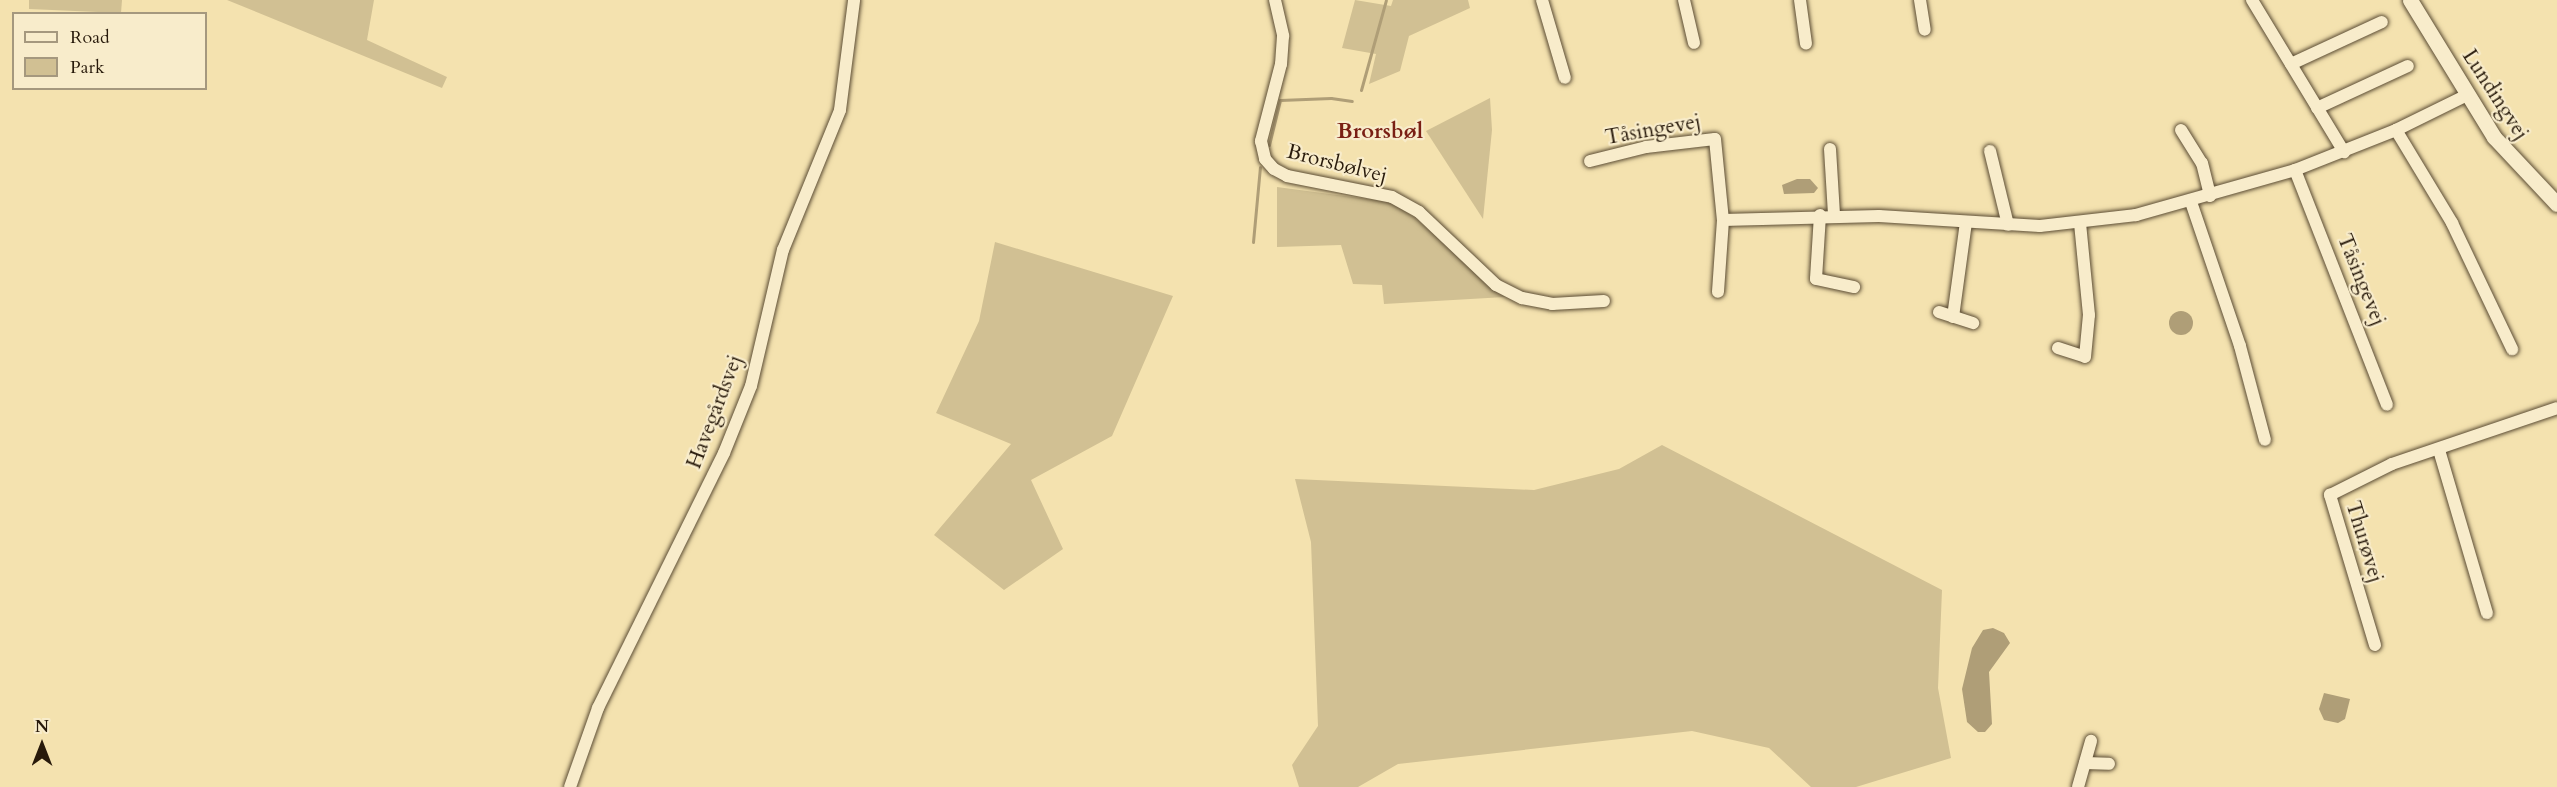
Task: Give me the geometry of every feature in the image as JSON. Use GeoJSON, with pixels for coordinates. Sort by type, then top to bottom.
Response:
{"type":"FeatureCollection","features":[{"type":"Feature","properties":{"kind":"street","name":"Havegårdsvej"},"geometry":{"type":"LineString","coordinates":[[570,787],[598,708],[724,453],[751,386],[783,250],[840,110],[854,0]]}},
{"type":"Feature","properties":{"kind":"street","name":"Brorsbølvej"},"geometry":{"type":"LineString","coordinates":[[1275,0],[1283,36],[1282,54],[1276,93],[1261,141],[1265,159],[1274,169],[1287,176],[1392,197],[1419,212],[1496,285],[1522,298],[1552,304],[1604,301]]}},
{"type":"Feature","properties":{"kind":"street"},"geometry":{"type":"LineString","coordinates":[[1542,0],[1565,78]]}},
{"type":"Feature","properties":{"kind":"street"},"geometry":{"type":"LineString","coordinates":[[1684,0],[1694,43]]}},
{"type":"Feature","properties":{"kind":"street"},"geometry":{"type":"LineString","coordinates":[[1800,0],[1806,44]]}},
{"type":"Feature","properties":{"kind":"street"},"geometry":{"type":"LineString","coordinates":[[1920,0],[1925,30]]}},
{"type":"Feature","properties":{"kind":"street"},"geometry":{"type":"LineString","coordinates":[[2252,0],[2344,152]]}},
{"type":"Feature","properties":{"kind":"street","name":"Lundingvej"},"geometry":{"type":"LineString","coordinates":[[2410,0],[2467,95],[2511,159],[2557,204]]}},
{"type":"Feature","properties":{"kind":"street"},"geometry":{"type":"LineString","coordinates":[[2291,64],[2382,22]]}},
{"type":"Feature","properties":{"kind":"street"},"geometry":{"type":"LineString","coordinates":[[2317,108],[2408,66]]}},
{"type":"Feature","properties":{"kind":"street"},"geometry":{"type":"LineString","coordinates":[[1723,220],[1834,215],[2008,225],[2080,223],[2191,202],[2295,170],[2396,130],[2467,95]]}},
{"type":"Feature","properties":{"kind":"street"},"geometry":{"type":"LineString","coordinates":[[2181,130],[2202,163],[2210,196]]}},
{"type":"Feature","properties":{"kind":"street"},"geometry":{"type":"LineString","coordinates":[[2396,130],[2452,223],[2512,350]]}},
{"type":"Feature","properties":{"kind":"street","name":"Tåsingevej"},"geometry":{"type":"LineString","coordinates":[[1590,161],[1646,147],[1714,139],[1723,220],[1718,292]]}},
{"type":"Feature","properties":{"kind":"street"},"geometry":{"type":"LineString","coordinates":[[1830,149],[1834,215]]}},
{"type":"Feature","properties":{"kind":"street"},"geometry":{"type":"LineString","coordinates":[[1990,151],[2008,225]]}},
{"type":"Feature","properties":{"kind":"street","name":"Tåsingevej"},"geometry":{"type":"LineString","coordinates":[[2295,170],[2387,405]]}},
{"type":"Feature","properties":{"kind":"street"},"geometry":{"type":"LineString","coordinates":[[2191,202],[2240,346],[2265,440]]}},
{"type":"Feature","properties":{"kind":"street"},"geometry":{"type":"LineString","coordinates":[[1820,215],[1816,279],[1854,287]]}},
{"type":"Feature","properties":{"kind":"street"},"geometry":{"type":"LineString","coordinates":[[1953,316],[1966,222]]}},
{"type":"Feature","properties":{"kind":"street"},"geometry":{"type":"LineString","coordinates":[[2058,348],[2085,357],[2089,315],[2080,223]]}},
{"type":"Feature","properties":{"kind":"street"},"geometry":{"type":"LineString","coordinates":[[1939,312],[1973,323]]}},
{"type":"Feature","properties":{"kind":"street","name":"Thurøvej"},"geometry":{"type":"LineString","coordinates":[[2375,645],[2330,495],[2392,464],[2556,411]]}},
{"type":"Feature","properties":{"kind":"street"},"geometry":{"type":"LineString","coordinates":[[2439,450],[2487,613]]}},
{"type":"Feature","properties":{"kind":"street"},"geometry":{"type":"LineString","coordinates":[[2078,787],[2091,741]]}},
{"type":"Feature","properties":{"kind":"street"},"geometry":{"type":"LineString","coordinates":[[2085,763],[2109,764]]}},
{"type":"Feature","properties":{"kind":"green space"},"geometry":{"type":"Polygon","coordinates":[[[29,0],[122,0],[121,12],[29,9],[29,0]]]}},
{"type":"Feature","properties":{"kind":"green space"},"geometry":{"type":"Polygon","coordinates":[[[227,0],[374,0],[367,40],[447,77],[442,88],[227,0]]]}},
{"type":"Feature","properties":{"kind":"green space"},"geometry":{"type":"Polygon","coordinates":[[[1355,0],[1391,6],[1393,0],[1468,0],[1470,8],[1409,36],[1400,71],[1369,84],[1376,54],[1342,48],[1355,0]]]}},
{"type":"Feature","properties":{"kind":"green space"},"geometry":{"type":"Polygon","coordinates":[[[1490,98],[1492,130],[1483,219],[1426,131],[1490,98]]]}},
{"type":"Feature","properties":{"kind":"green space"},"geometry":{"type":"Polygon","coordinates":[[[1277,187],[1390,202],[1414,217],[1505,297],[1384,304],[1382,285],[1353,284],[1341,245],[1277,247],[1277,187]]]}},
{"type":"Feature","properties":{"kind":"green space"},"geometry":{"type":"Polygon","coordinates":[[[995,242],[1173,296],[1112,436],[1031,480],[1063,549],[1004,590],[934,535],[1011,444],[936,413],[979,321],[995,242]]]}},
{"type":"Feature","properties":{"kind":"green space"},"geometry":{"type":"Polygon","coordinates":[[[1662,445],[1942,590],[1938,688],[1951,758],[1856,787],[1811,787],[1769,748],[1692,731],[1398,764],[1358,787],[1299,787],[1292,765],[1318,726],[1311,542],[1295,479],[1534,490],[1619,469],[1662,445]]]}},
{"type":"Feature","properties":{"kind":"shaded area"},"geometry":{"type":"Polygon","coordinates":[[[1797,179],[1810,179],[1818,188],[1814,193],[1784,194],[1782,185],[1797,179]]]}},
{"type":"Feature","properties":{"kind":"shaded area"},"geometry":{"type":"Polygon","coordinates":[[[2181,311],[2190,314],[2193,323],[2190,332],[2181,335],[2172,332],[2169,323],[2172,314],[2181,311]]]}},
{"type":"Feature","properties":{"kind":"shaded area"},"geometry":{"type":"Polygon","coordinates":[[[1993,628],[2004,633],[2010,643],[1989,672],[1992,724],[1985,732],[1978,732],[1967,722],[1962,689],[1972,648],[1983,630],[1993,628]]]}},
{"type":"Feature","properties":{"kind":"shaded area"},"geometry":{"type":"Polygon","coordinates":[[[2324,693],[2350,699],[2345,719],[2338,723],[2324,720],[2319,709],[2324,693]]]}},
{"type":"Feature","properties":{"kind":"waterway"},"geometry":{"type":"LineString","coordinates":[[1361,90],[1386,0]]}},
{"type":"Feature","properties":{"kind":"waterway"},"geometry":{"type":"LineString","coordinates":[[1269,145],[1280,100],[1331,98],[1352,101]]}},
{"type":"Feature","properties":{"kind":"waterway"},"geometry":{"type":"LineString","coordinates":[[1253,242],[1260,167]]}},
{"type":"Feature","properties":{"kind":"district","name":"Brorsbøl"},"geometry":{"type":"Point","coordinates":[1380,132]}}]}
